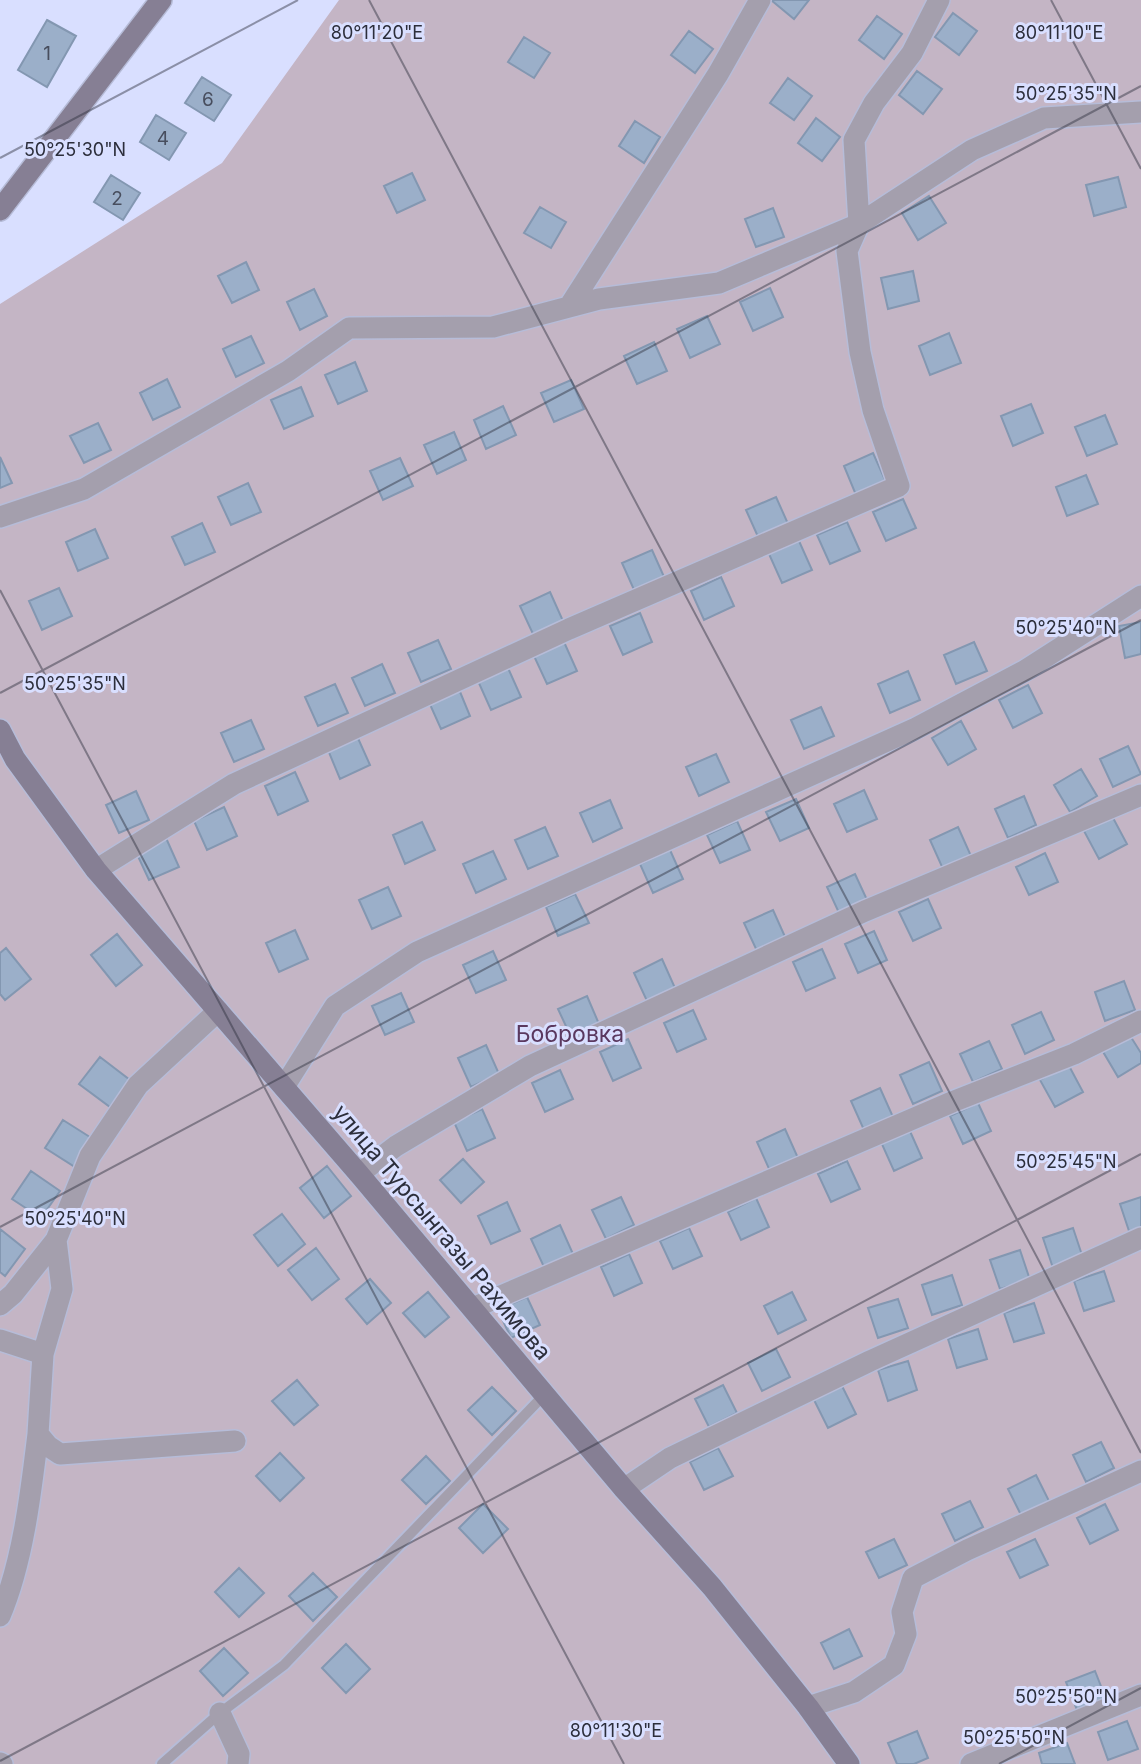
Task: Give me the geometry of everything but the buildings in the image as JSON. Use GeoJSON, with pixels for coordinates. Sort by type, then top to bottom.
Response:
{"type":"FeatureCollection","features":[{"type":"Feature","properties":{"kind":"street"},"geometry":{"type":"LineString","coordinates":[[0,210],[161,0]]}},
{"type":"Feature","properties":{"kind":"street"},"geometry":{"type":"LineString","coordinates":[[569,307],[718,74],[760,0]]}},
{"type":"Feature","properties":{"kind":"street"},"geometry":{"type":"LineString","coordinates":[[96,870],[234,783],[533,645],[899,486],[873,410],[860,352],[847,251],[859,224],[854,140],[874,103],[912,53],[939,0]]}},
{"type":"Feature","properties":{"kind":"street"},"geometry":{"type":"LineString","coordinates":[[0,517],[84,489],[288,371],[349,328],[493,327],[599,299],[719,283],[859,224],[972,150],[1044,118],[1141,112]]}},
{"type":"Feature","properties":{"kind":"street"},"geometry":{"type":"LineString","coordinates":[[284,1087],[335,1006],[417,952],[916,728],[1024,671],[1141,596]]}},
{"type":"Feature","properties":{"kind":"street","name":"улица Турсынгазы Рахимова"},"geometry":{"type":"LineString","coordinates":[[0,731],[15,759],[96,870],[359,1174],[624,1489],[712,1587],[808,1707],[849,1764]]}},
{"type":"Feature","properties":{"kind":"street"},"geometry":{"type":"LineString","coordinates":[[359,1174],[396,1146],[530,1066],[865,911],[1141,795]]}},
{"type":"Feature","properties":{"kind":"street"},"geometry":{"type":"LineString","coordinates":[[0,1305],[13,1294],[56,1240],[90,1156],[138,1085],[218,1011]]}},
{"type":"Feature","properties":{"kind":"street"},"geometry":{"type":"LineString","coordinates":[[473,1308],[939,1108],[1074,1054],[1141,1021]]}},
{"type":"Feature","properties":{"kind":"street"},"geometry":{"type":"LineString","coordinates":[[624,1489],[670,1458],[870,1361],[1141,1238]]}},
{"type":"Feature","properties":{"kind":"street"},"geometry":{"type":"LineString","coordinates":[[0,1616],[9,1596],[31,1493],[43,1354],[62,1289],[56,1240]]}},
{"type":"Feature","properties":{"kind":"street"},"geometry":{"type":"LineString","coordinates":[[0,1340],[43,1354]]}},
{"type":"Feature","properties":{"kind":"street"},"geometry":{"type":"LineString","coordinates":[[38,1434],[48,1446],[60,1454],[235,1441]]}},
{"type":"Feature","properties":{"kind":"street"},"geometry":{"type":"LineString","coordinates":[[808,1707],[854,1692],[894,1665],[906,1633],[902,1612],[913,1578],[967,1550],[1141,1471]]}},
{"type":"Feature","properties":{"kind":"street"},"geometry":{"type":"LineString","coordinates":[[971,1764],[1141,1695]]}},
{"type":"Feature","properties":{"kind":"street"},"geometry":{"type":"LineString","coordinates":[[220,1713],[239,1754],[238,1764]]}},
{"type":"Feature","properties":{"kind":"lane"},"geometry":{"type":"LineString","coordinates":[[162,1764],[220,1713],[284,1665],[545,1394]]}},
{"type":"Feature","properties":{"kind":"green space","name":"Бобровка"},"geometry":{"type":"Polygon","coordinates":[[[339,0],[1141,0],[1141,1764],[0,1764],[0,304],[222,163],[339,0]]]}}]}
